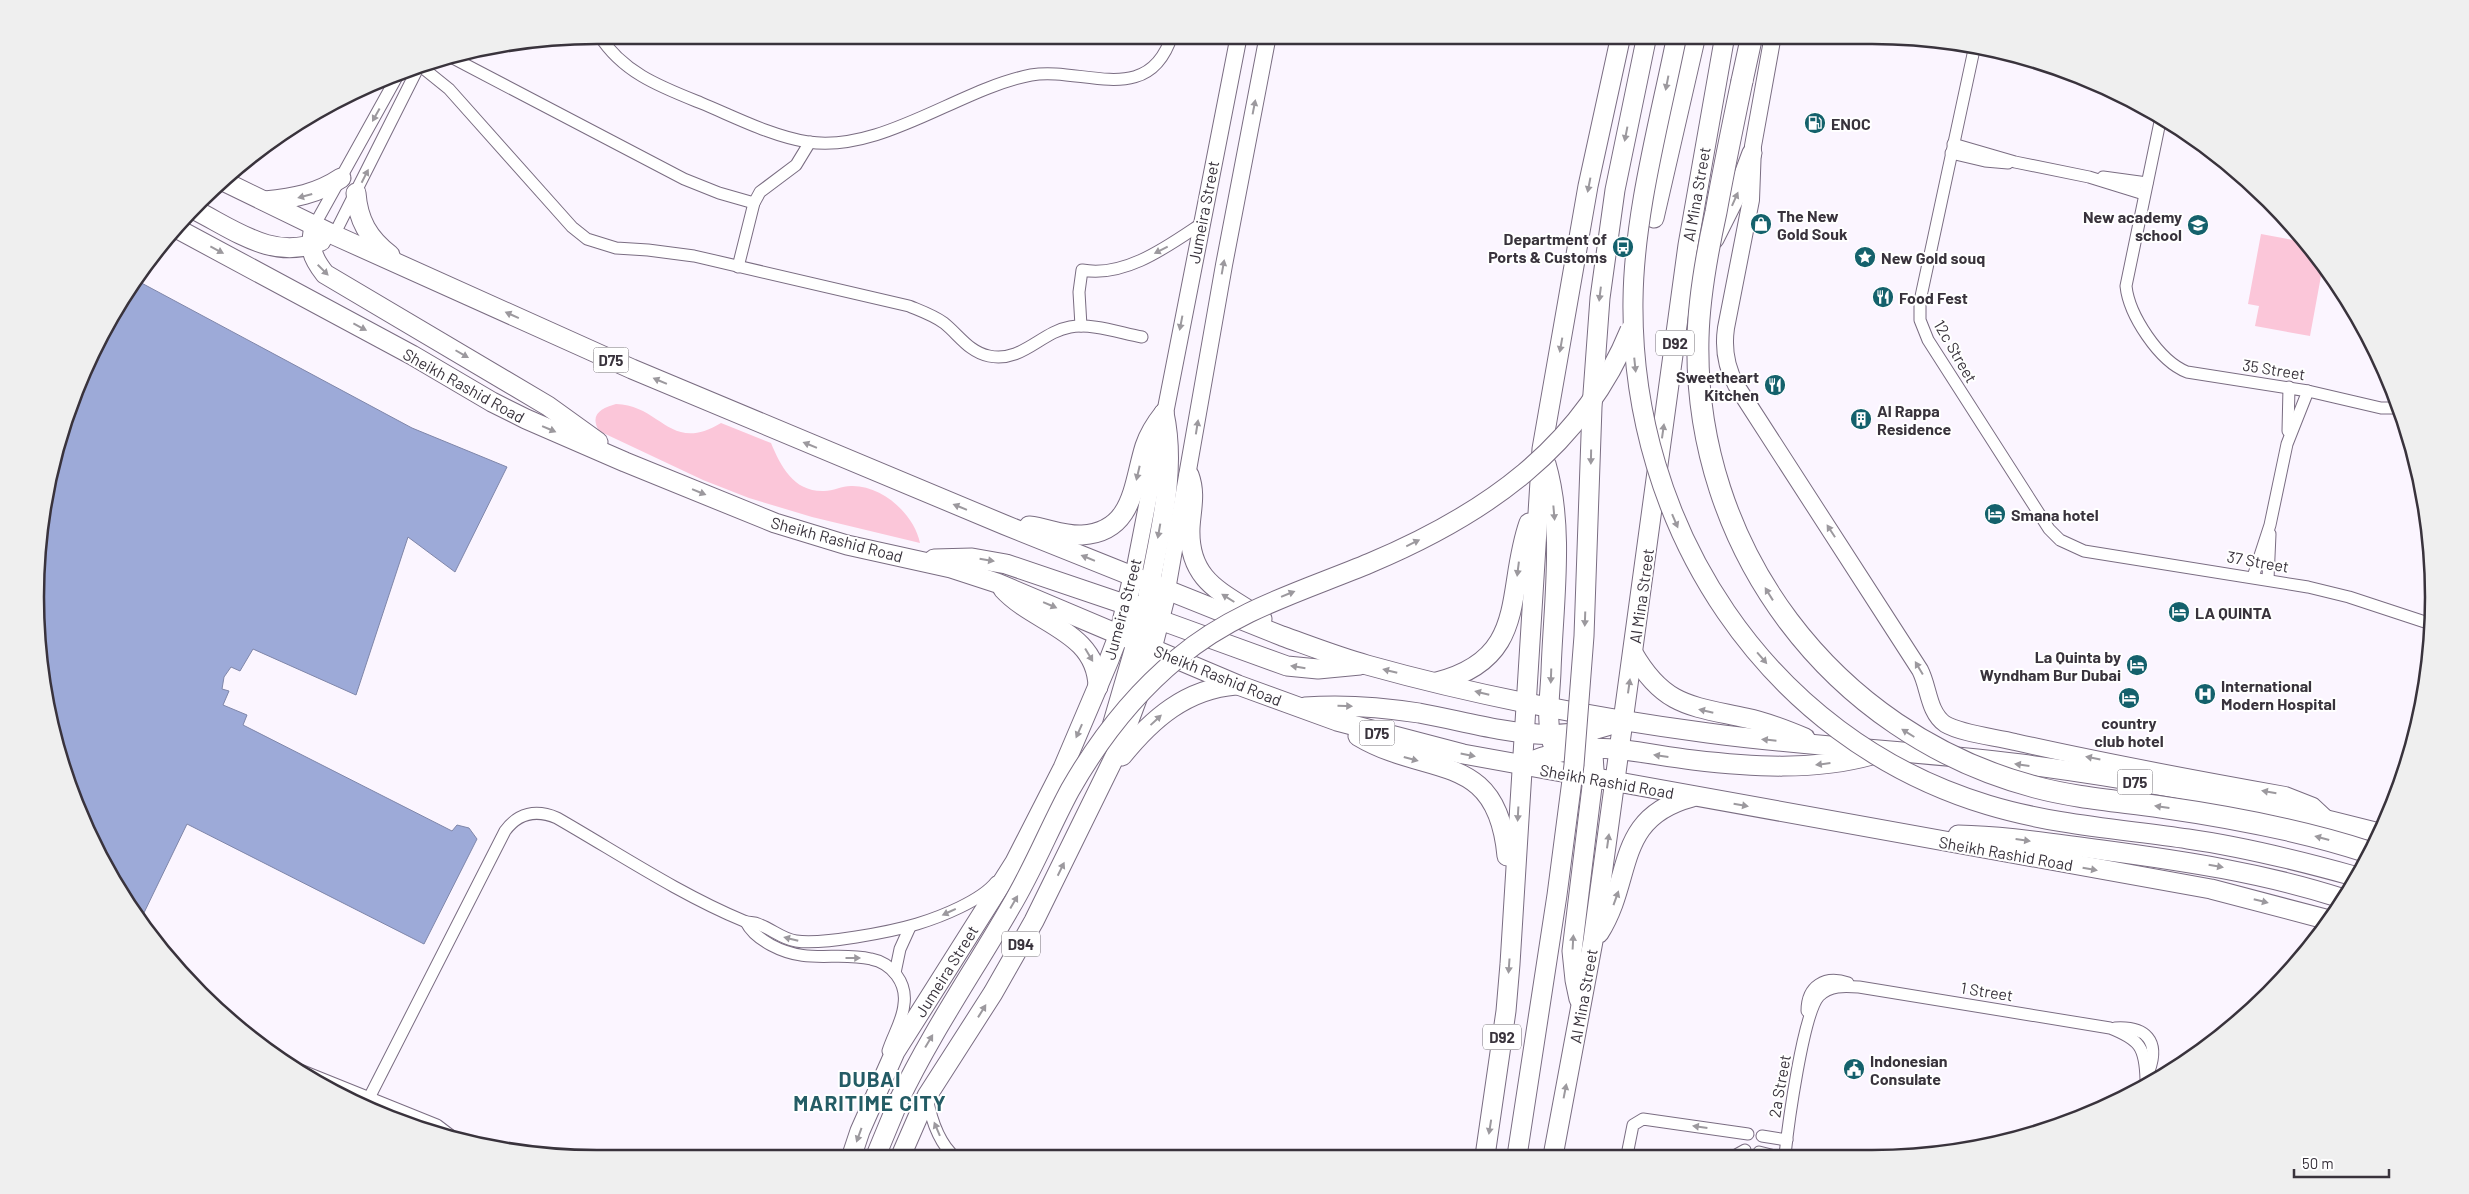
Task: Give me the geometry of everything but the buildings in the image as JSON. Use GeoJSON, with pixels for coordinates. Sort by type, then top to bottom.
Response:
{"type":"FeatureCollection","features":[{"type":"Feature","properties":{"kind":"highway"},"geometry":{"type":"LineString","coordinates":[[1750,44],[1703,277],[1698,338],[1700,395],[1711,458],[1733,524],[1770,596],[1802,640],[1836,677],[1891,722],[1938,750],[1988,772],[2058,793],[2240,820],[2322,838],[2363,851]]}},
{"type":"Feature","properties":{"kind":"main road","name":"Jumeira Street"},"geometry":{"type":"LineString","coordinates":[[1164,413],[1237,44]]}},
{"type":"Feature","properties":{"kind":"main road","name":"Jumeira Street"},"geometry":{"type":"LineString","coordinates":[[854,1150],[860,1131],[895,1052],[1015,862],[1063,768],[1119,634],[1144,613],[1150,584],[1189,475],[1222,274],[1266,44]]}},
{"type":"Feature","properties":{"kind":"main road","name":"D92"},"geometry":{"type":"LineString","coordinates":[[1486,1150],[1506,1011],[1542,449],[1588,186],[1619,44]]}},
{"type":"Feature","properties":{"kind":"main road"},"geometry":{"type":"LineString","coordinates":[[1518,1150],[1557,895],[1574,765],[1584,636],[1592,398],[1600,298],[1615,190],[1645,44]]}},
{"type":"Feature","properties":{"kind":"main road"},"geometry":{"type":"LineString","coordinates":[[1675,44],[1636,248],[1633,325],[1637,383],[1656,468],[1675,522],[1701,573],[1750,644],[1789,686],[1840,728],[1903,769],[1957,794],[1986,804],[2048,820],[2229,846],[2313,864],[2350,875]]}},
{"type":"Feature","properties":{"kind":"main road"},"geometry":{"type":"LineString","coordinates":[[878,1150],[899,1100],[925,1049],[1027,878],[1082,770],[1109,728],[1142,691],[1178,658],[1240,616],[1377,559],[1476,510],[1530,470],[1560,441],[1589,405],[1616,362],[1632,326],[1694,44]]}},
{"type":"Feature","properties":{"kind":"main road","name":"Al Mina Street"},"geometry":{"type":"LineString","coordinates":[[1554,1150],[1593,941],[1682,285],[1723,44]]}},
{"type":"Feature","properties":{"kind":"main road"},"geometry":{"type":"LineString","coordinates":[[1772,44],[1752,153],[1751,200],[1725,336],[1725,354],[1729,370],[1741,392],[1920,670],[1927,684],[1931,705],[1937,716],[1951,727],[2017,742],[2285,795],[2313,806],[2328,820]]}},
{"type":"Feature","properties":{"kind":"main road"},"geometry":{"type":"LineString","coordinates":[[1682,285],[1707,250],[1728,213],[1752,153]]}},
{"type":"Feature","properties":{"kind":"main road"},"geometry":{"type":"LineString","coordinates":[[264,201],[313,194],[341,178]]}},
{"type":"Feature","properties":{"kind":"main road","name":"D75"},"geometry":{"type":"LineString","coordinates":[[230,183],[314,226],[632,369],[1150,584],[1282,636],[1363,664],[1526,703],[1624,720],[1706,733],[1887,750],[2089,774],[2224,797],[2373,831]]}},
{"type":"Feature","properties":{"kind":"main road"},"geometry":{"type":"LineString","coordinates":[[356,193],[358,211],[363,225],[382,248],[404,266]]}},
{"type":"Feature","properties":{"kind":"main road"},"geometry":{"type":"LineString","coordinates":[[200,212],[263,245],[282,249],[297,249],[310,246],[334,235]]}},
{"type":"Feature","properties":{"kind":"main road"},"geometry":{"type":"LineString","coordinates":[[314,226],[310,246],[315,261],[325,274],[548,406],[626,462]]}},
{"type":"Feature","properties":{"kind":"main road","name":"Sheikh Rashid Road"},"geometry":{"type":"LineString","coordinates":[[181,232],[412,355],[492,402],[526,419],[626,462],[775,524],[847,545],[921,561],[997,583],[1238,685],[1337,721],[1421,745],[1904,835],[2211,889],[2322,918]]}},
{"type":"Feature","properties":{"kind":"main road"},"geometry":{"type":"LineString","coordinates":[[1005,525],[1035,527],[1080,535],[1096,532],[1112,525],[1129,504],[1145,444],[1164,413]]}},
{"type":"Feature","properties":{"kind":"main road"},"geometry":{"type":"LineString","coordinates":[[1144,613],[1162,597],[1150,584],[1168,478],[1169,446],[1164,413]]}},
{"type":"Feature","properties":{"kind":"main road"},"geometry":{"type":"LineString","coordinates":[[1542,449],[1552,488],[1556,528],[1558,709],[1553,744],[1567,773]]}},
{"type":"Feature","properties":{"kind":"main road"},"geometry":{"type":"LineString","coordinates":[[1189,475],[1193,495],[1190,540],[1200,569],[1218,592],[1254,614],[1282,636]]}},
{"type":"Feature","properties":{"kind":"main road"},"geometry":{"type":"LineString","coordinates":[[1437,682],[1457,676],[1475,666],[1491,651],[1503,635],[1514,606],[1524,538],[1537,506]]}},
{"type":"Feature","properties":{"kind":"main road"},"geometry":{"type":"LineString","coordinates":[[921,561],[955,557],[989,560],[1144,613],[1287,666],[1333,669],[1363,664]]}},
{"type":"Feature","properties":{"kind":"main road"},"geometry":{"type":"LineString","coordinates":[[997,583],[1020,606],[1068,633],[1084,646],[1095,665],[1098,687]]}},
{"type":"Feature","properties":{"kind":"main road"},"geometry":{"type":"LineString","coordinates":[[1102,784],[1110,736],[1146,646],[1144,613]]}},
{"type":"Feature","properties":{"kind":"main road"},"geometry":{"type":"LineString","coordinates":[[1633,653],[1656,683],[1679,700],[1706,711],[1746,718],[1776,727],[1819,745]]}},
{"type":"Feature","properties":{"kind":"main road"},"geometry":{"type":"LineString","coordinates":[[1102,784],[1128,748],[1148,727],[1174,705],[1204,691],[1238,685]]}},
{"type":"Feature","properties":{"kind":"main road"},"geometry":{"type":"LineString","coordinates":[[1296,707],[1338,705],[1380,708],[1524,734],[1553,744],[1588,740],[1620,748],[1696,760],[1792,766],[1850,760],[1887,750]]}},
{"type":"Feature","properties":{"kind":"main road"},"geometry":{"type":"LineString","coordinates":[[1558,709],[1588,740],[1594,778],[1573,936],[1573,965],[1582,1007]]}},
{"type":"Feature","properties":{"kind":"main road"},"geometry":{"type":"LineString","coordinates":[[1588,740],[1624,720]]}},
{"type":"Feature","properties":{"kind":"main road"},"geometry":{"type":"LineString","coordinates":[[1337,721],[1373,744],[1406,757],[1458,772],[1482,789],[1495,806],[1504,828],[1512,917]]}},
{"type":"Feature","properties":{"kind":"main road"},"geometry":{"type":"LineString","coordinates":[[1522,765],[1553,744]]}},
{"type":"Feature","properties":{"kind":"main road","name":"D94"},"geometry":{"type":"LineString","coordinates":[[903,1150],[927,1096],[993,993],[1030,928],[1102,784]]}},
{"type":"Feature","properties":{"kind":"main road"},"geometry":{"type":"LineString","coordinates":[[1593,941],[1611,910],[1627,855],[1640,829],[1664,808],[1693,796]]}},
{"type":"Feature","properties":{"kind":"main road"},"geometry":{"type":"LineString","coordinates":[[1904,835],[2014,838],[2168,859],[2253,874],[2337,897]]}},
{"type":"Feature","properties":{"kind":"street"},"geometry":{"type":"LineString","coordinates":[[606,44],[619,60],[655,84],[784,136],[810,142],[837,142],[863,138],[1008,82],[1031,75],[1056,74],[1105,80],[1126,79],[1143,72],[1158,60],[1167,44]]}},
{"type":"Feature","properties":{"kind":"street","name":"12c Street"},"geometry":{"type":"LineString","coordinates":[[1973,53],[1920,301],[1921,326],[1982,426],[2045,523],[2060,540],[2076,548]]}},
{"type":"Feature","properties":{"kind":"street"},"geometry":{"type":"LineString","coordinates":[[460,61],[684,179],[719,193],[754,203]]}},
{"type":"Feature","properties":{"kind":"street"},"geometry":{"type":"LineString","coordinates":[[426,71],[449,89],[572,227],[588,239],[606,246],[671,252],[909,306],[932,316],[974,351],[991,357],[1009,357],[1018,354],[1061,330],[1081,326],[1142,337]]}},
{"type":"Feature","properties":{"kind":"street"},"geometry":{"type":"LineString","coordinates":[[334,235],[414,75]]}},
{"type":"Feature","properties":{"kind":"street"},"geometry":{"type":"LineString","coordinates":[[314,226],[393,83]]}},
{"type":"Feature","properties":{"kind":"street","name":"35 Street"},"geometry":{"type":"LineString","coordinates":[[2159,125],[2126,286],[2129,303],[2166,360],[2187,372],[2289,387],[2381,408],[2392,408]]}},
{"type":"Feature","properties":{"kind":"street"},"geometry":{"type":"LineString","coordinates":[[738,267],[754,203],[764,188],[796,165],[810,142]]}},
{"type":"Feature","properties":{"kind":"street"},"geometry":{"type":"LineString","coordinates":[[1952,149],[2146,189]]}},
{"type":"Feature","properties":{"kind":"street"},"geometry":{"type":"LineString","coordinates":[[1081,326],[1079,292],[1082,270],[1093,272],[1121,267],[1156,253],[1201,224]]}},
{"type":"Feature","properties":{"kind":"street"},"geometry":{"type":"LineString","coordinates":[[2287,444],[2289,387]]}},
{"type":"Feature","properties":{"kind":"street"},"geometry":{"type":"LineString","coordinates":[[2254,577],[2270,525],[2287,444],[2308,391]]}},
{"type":"Feature","properties":{"kind":"street"},"geometry":{"type":"LineString","coordinates":[[2268,579],[2270,525]]}},
{"type":"Feature","properties":{"kind":"street","name":"37 Street"},"geometry":{"type":"LineString","coordinates":[[2076,548],[2268,579],[2349,597],[2424,622]]}},
{"type":"Feature","properties":{"kind":"street"},"geometry":{"type":"LineString","coordinates":[[369,1098],[504,831],[519,817],[538,812],[557,818],[680,889],[746,922],[759,924],[787,939],[803,942],[910,926],[938,917],[964,904],[994,885],[1015,862]]}},
{"type":"Feature","properties":{"kind":"street"},"geometry":{"type":"LineString","coordinates":[[746,922],[761,939],[788,953],[816,958],[871,959],[884,964],[895,973],[902,985],[904,1004],[886,1058],[883,1081]]}},
{"type":"Feature","properties":{"kind":"street"},"geometry":{"type":"LineString","coordinates":[[895,973],[900,949],[910,926]]}},
{"type":"Feature","properties":{"kind":"street","name":"1 Street"},"geometry":{"type":"LineString","coordinates":[[1822,988],[1838,986],[1859,987],[2110,1028],[2132,1028],[2144,1034],[2146,1078]]}},
{"type":"Feature","properties":{"kind":"street","name":"2a Street"},"geometry":{"type":"LineString","coordinates":[[1786,1150],[1808,1023],[1807,1001],[1813,988],[1822,988]]}},
{"type":"Feature","properties":{"kind":"street"},"geometry":{"type":"LineString","coordinates":[[337,1085],[439,1127]]}},
{"type":"Feature","properties":{"kind":"street"},"geometry":{"type":"LineString","coordinates":[[927,1096],[937,1131],[948,1150]]}},
{"type":"Feature","properties":{"kind":"street"},"geometry":{"type":"LineString","coordinates":[[1628,1150],[1633,1125],[1643,1119],[1748,1134]]}},
{"type":"Feature","properties":{"kind":"street"},"geometry":{"type":"LineString","coordinates":[[1762,1136],[1787,1140]]}},
{"type":"Feature","properties":{"kind":"shaded area"},"geometry":{"type":"Polygon","coordinates":[[[2261,234],[2295,240],[2321,275],[2310,336],[2255,326],[2259,306],[2248,304],[2261,234]]]}},
{"type":"Feature","properties":{"kind":"shaded area"},"geometry":{"type":"Polygon","coordinates":[[[616,404],[631,406],[677,431],[689,433],[704,431],[721,423],[771,443],[784,469],[797,483],[804,487],[824,491],[848,486],[874,490],[895,503],[904,512],[917,532],[920,543],[812,517],[749,498],[703,480],[599,431],[595,420],[596,416],[602,410],[616,404]]]}},
{"type":"Feature","properties":{"kind":"water"},"geometry":{"type":"Polygon","coordinates":[[[142,283],[412,428],[507,467],[455,572],[408,537],[356,695],[253,649],[240,671],[231,667],[224,677],[222,689],[229,691],[223,705],[247,715],[243,725],[452,831],[457,825],[469,828],[477,839],[424,944],[187,824],[144,913],[118,874],[86,809],[73,775],[63,740],[54,705],[48,669],[44,597],[45,561],[54,489],[73,419],[86,385],[118,320],[142,283]]]}},
{"type":"Feature","properties":{"kind":"place","name":"ENOC"},"geometry":{"type":"Point","coordinates":[1815,123]}},
{"type":"Feature","properties":{"kind":"place","name":"The New Gold Souk"},"geometry":{"type":"Point","coordinates":[1761,224]}},
{"type":"Feature","properties":{"kind":"place","name":"New academy school"},"geometry":{"type":"Point","coordinates":[2198,225]}},
{"type":"Feature","properties":{"kind":"place","name":"Department of Ports & Customs"},"geometry":{"type":"Point","coordinates":[1623,247]}},
{"type":"Feature","properties":{"kind":"place","name":"New Gold souq"},"geometry":{"type":"Point","coordinates":[1865,257]}},
{"type":"Feature","properties":{"kind":"place","name":"Food Fest"},"geometry":{"type":"Point","coordinates":[1883,297]}},
{"type":"Feature","properties":{"kind":"place","name":"Sweetheart Kitchen"},"geometry":{"type":"Point","coordinates":[1775,385]}},
{"type":"Feature","properties":{"kind":"place","name":"Al Rappa Residence"},"geometry":{"type":"Point","coordinates":[1861,419]}},
{"type":"Feature","properties":{"kind":"place","name":"Smana hotel"},"geometry":{"type":"Point","coordinates":[1995,514]}},
{"type":"Feature","properties":{"kind":"place","name":"LA QUINTA"},"geometry":{"type":"Point","coordinates":[2179,612]}},
{"type":"Feature","properties":{"kind":"place","name":"La Quinta by Wyndham Bur Dubai"},"geometry":{"type":"Point","coordinates":[2137,665]}},
{"type":"Feature","properties":{"kind":"place","name":"International Modern Hospital"},"geometry":{"type":"Point","coordinates":[2205,694]}},
{"type":"Feature","properties":{"kind":"place","name":"country club hotel"},"geometry":{"type":"Point","coordinates":[2129,698]}},
{"type":"Feature","properties":{"kind":"place","name":"Indonesian Consulate"},"geometry":{"type":"Point","coordinates":[1854,1069]}},
{"type":"Feature","properties":{"kind":"district","name":"DUBAI MARITIME CITY"},"geometry":{"type":"Point","coordinates":[870,1090]}}]}
